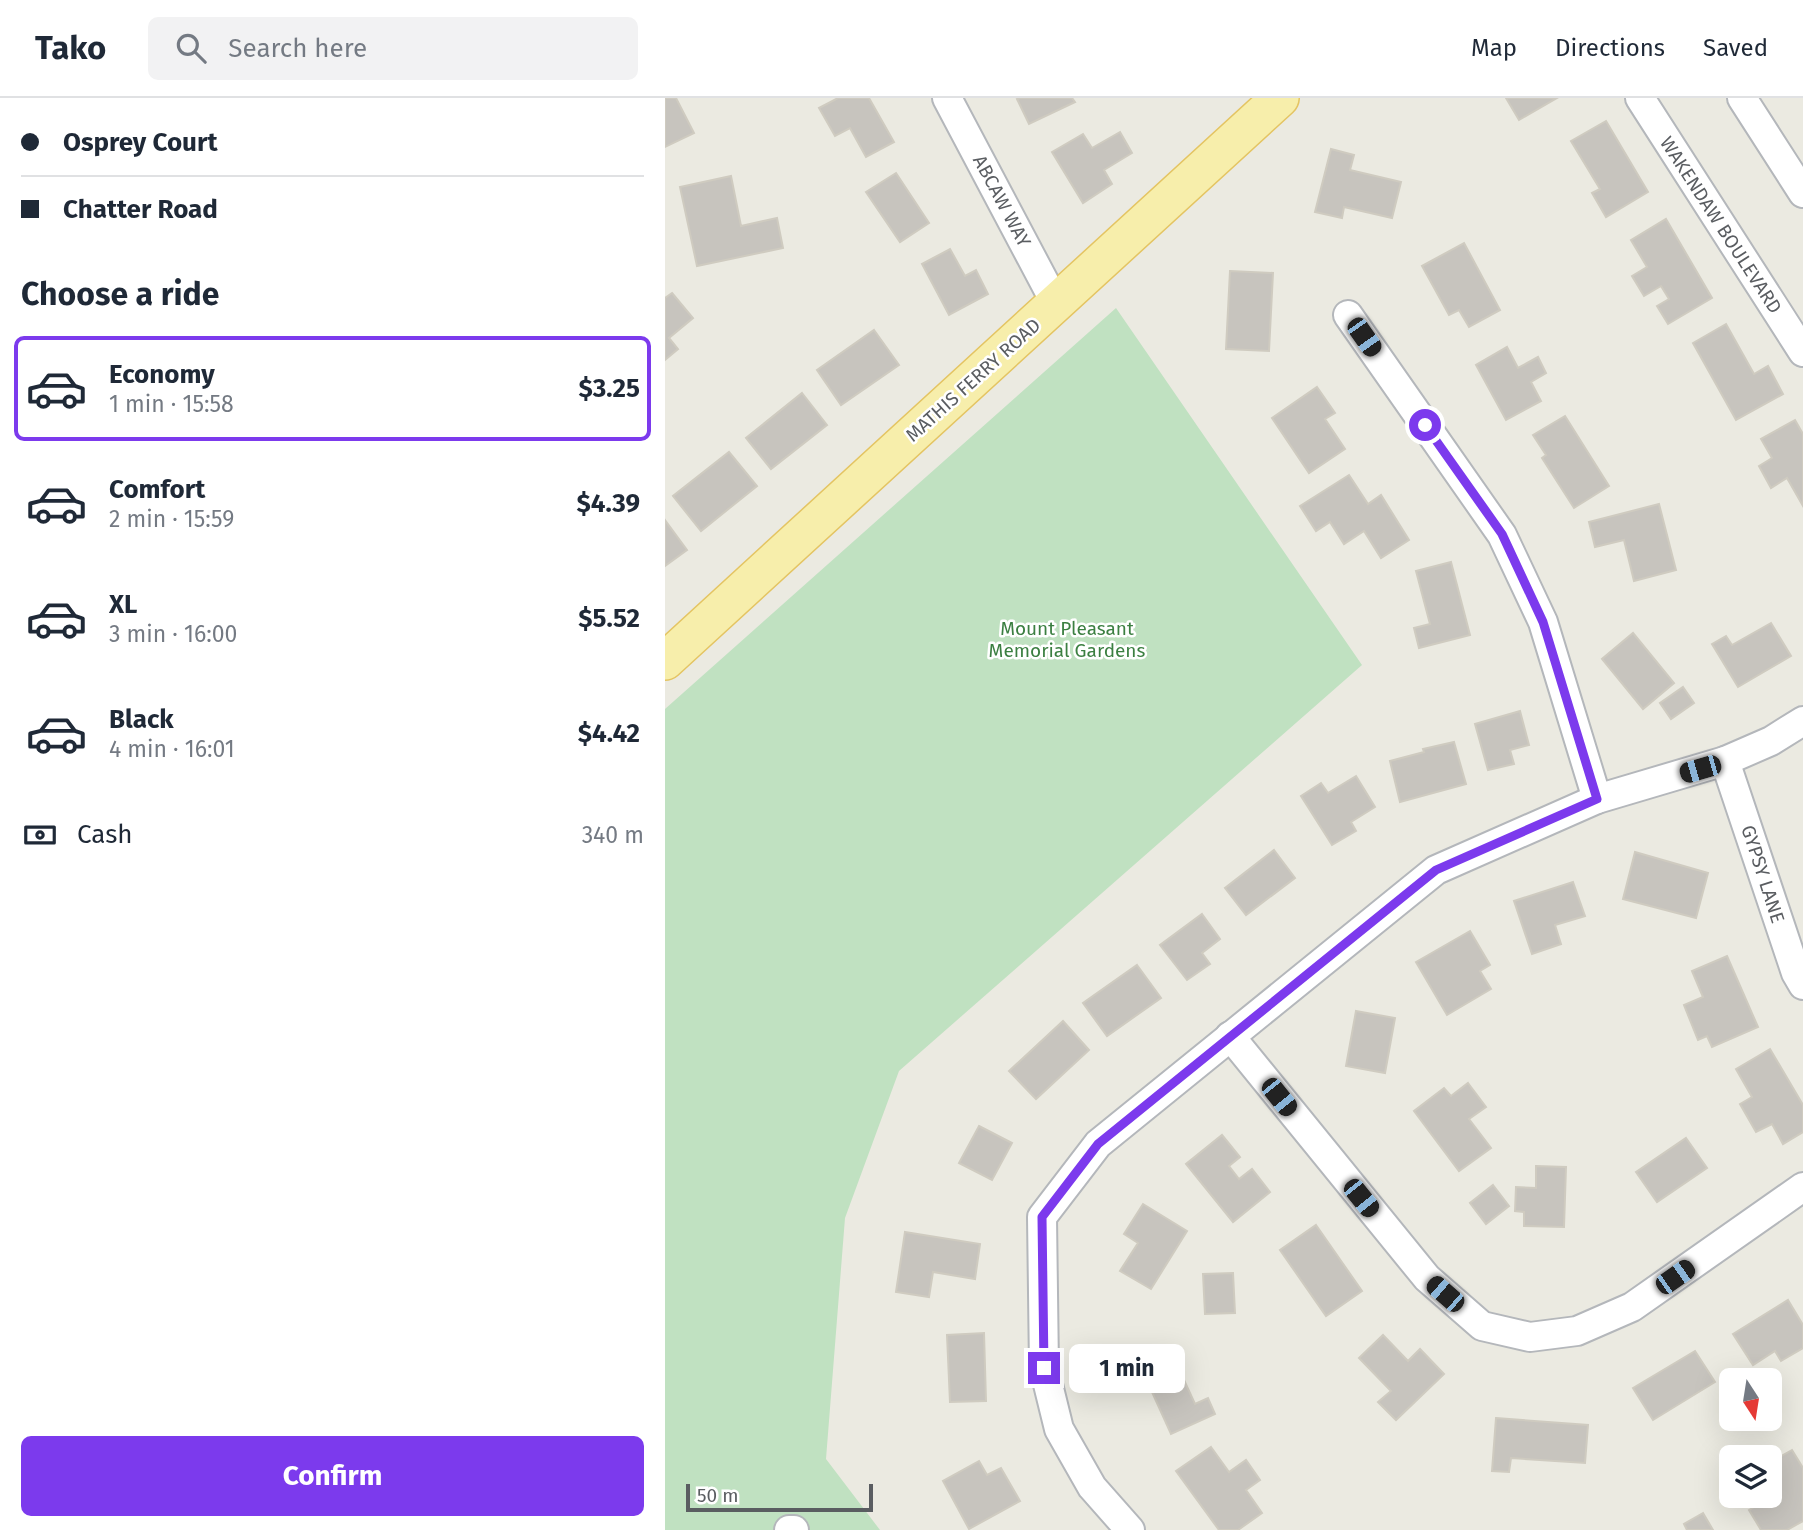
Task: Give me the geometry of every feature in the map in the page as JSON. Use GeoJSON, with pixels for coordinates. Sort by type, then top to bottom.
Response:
{"type":"FeatureCollection","features":[{"type":"Feature","properties":{"kind":"main road","name":"MATHIS FERRY ROAD"},"geometry":{"type":"LineString","coordinates":[[665,661],[1280,98]]}},
{"type":"Feature","properties":{"kind":"street","name":"ABCAW WAY"},"geometry":{"type":"LineString","coordinates":[[947,98],[1056,304]]}},
{"type":"Feature","properties":{"kind":"street","name":"WAKENDAW BOULEVARD"},"geometry":{"type":"LineString","coordinates":[[1640,98],[1803,352]]}},
{"type":"Feature","properties":{"kind":"street"},"geometry":{"type":"LineString","coordinates":[[1742,98],[1803,193]]}},
{"type":"Feature","properties":{"kind":"street"},"geometry":{"type":"LineString","coordinates":[[1349,315],[1502,534],[1543,622],[1597,799]]}},
{"type":"Feature","properties":{"kind":"street"},"geometry":{"type":"LineString","coordinates":[[1130,1530],[1092,1487],[1059,1429],[1044,1368],[1042,1217],[1098,1144],[1436,870],[1597,799],[1725,761],[1771,741],[1803,720]]}},
{"type":"Feature","properties":{"kind":"street","name":"GYPSY LANE"},"geometry":{"type":"LineString","coordinates":[[1725,761],[1796,973],[1803,985]]}},
{"type":"Feature","properties":{"kind":"street"},"geometry":{"type":"LineString","coordinates":[[1230,1036],[1427,1279],[1482,1326],[1530,1337],[1577,1331],[1621,1312],[1632,1307],[1803,1187]]}},
{"type":"Feature","properties":{"kind":"street"},"geometry":{"type":"LineString","coordinates":[[789,1530],[795,1530]]}},
{"type":"Feature","properties":{"kind":"green space","name":"Mount Pleasant Memorial Gardens"},"geometry":{"type":"Polygon","coordinates":[[[1116,308],[1362,665],[899,1071],[845,1218],[826,1459],[880,1530],[665,1530],[665,709],[1116,308]]]}},
{"type":"Feature","properties":{"kind":"building"},"geometry":{"type":"Polygon","coordinates":[[[665,98],[676,98],[694,133],[665,147],[665,98]]]}},
{"type":"Feature","properties":{"kind":"building"},"geometry":{"type":"Polygon","coordinates":[[[838,98],[869,98],[894,142],[866,157],[850,128],[835,136],[819,108],[838,98]]]}},
{"type":"Feature","properties":{"kind":"building"},"geometry":{"type":"Polygon","coordinates":[[[1072,98],[1075,102],[1029,124],[1017,99],[1072,98]]]}},
{"type":"Feature","properties":{"kind":"building"},"geometry":{"type":"Polygon","coordinates":[[[1506,98],[1557,98],[1519,120],[1506,98]]]}},
{"type":"Feature","properties":{"kind":"building"},"geometry":{"type":"Polygon","coordinates":[[[1606,121],[1648,192],[1606,217],[1592,193],[1600,189],[1571,141],[1606,121]]]}},
{"type":"Feature","properties":{"kind":"building"},"geometry":{"type":"Polygon","coordinates":[[[1120,132],[1132,153],[1104,170],[1112,184],[1083,203],[1052,152],[1083,134],[1092,148],[1120,132]]]}},
{"type":"Feature","properties":{"kind":"building"},"geometry":{"type":"Polygon","coordinates":[[[1331,149],[1354,155],[1350,170],[1401,182],[1392,218],[1344,207],[1342,218],[1315,212],[1331,149]]]}},
{"type":"Feature","properties":{"kind":"building"},"geometry":{"type":"Polygon","coordinates":[[[896,173],[929,223],[900,242],[866,192],[896,173]]]}},
{"type":"Feature","properties":{"kind":"building"},"geometry":{"type":"Polygon","coordinates":[[[731,176],[741,226],[777,218],[783,248],[697,266],[680,187],[731,176]]]}},
{"type":"Feature","properties":{"kind":"building"},"geometry":{"type":"Polygon","coordinates":[[[1666,219],[1712,298],[1668,324],[1657,306],[1669,299],[1661,286],[1644,296],[1632,276],[1647,267],[1631,240],[1666,219]]]}},
{"type":"Feature","properties":{"kind":"building"},"geometry":{"type":"Polygon","coordinates":[[[1464,243],[1500,310],[1469,327],[1459,310],[1449,315],[1422,266],[1464,243]]]}},
{"type":"Feature","properties":{"kind":"building"},"geometry":{"type":"Polygon","coordinates":[[[950,249],[965,276],[976,270],[988,294],[949,315],[922,264],[950,249]]]}},
{"type":"Feature","properties":{"kind":"building"},"geometry":{"type":"Polygon","coordinates":[[[1230,271],[1273,273],[1269,351],[1226,349],[1230,271]]]}},
{"type":"Feature","properties":{"kind":"building"},"geometry":{"type":"Polygon","coordinates":[[[672,293],[693,318],[669,338],[678,349],[665,360],[665,298],[672,293]]]}},
{"type":"Feature","properties":{"kind":"building"},"geometry":{"type":"Polygon","coordinates":[[[1726,324],[1754,374],[1768,366],[1783,394],[1736,420],[1693,343],[1726,324]]]}},
{"type":"Feature","properties":{"kind":"building"},"geometry":{"type":"Polygon","coordinates":[[[874,330],[899,365],[841,405],[817,370],[874,330]]]}},
{"type":"Feature","properties":{"kind":"building"},"geometry":{"type":"Polygon","coordinates":[[[1507,347],[1518,368],[1538,357],[1546,373],[1531,382],[1541,401],[1506,420],[1476,365],[1507,347]]]}},
{"type":"Feature","properties":{"kind":"building"},"geometry":{"type":"Polygon","coordinates":[[[1317,387],[1335,413],[1325,419],[1345,449],[1309,473],[1272,418],[1317,387]]]}},
{"type":"Feature","properties":{"kind":"building"},"geometry":{"type":"Polygon","coordinates":[[[802,393],[827,425],[771,469],[746,438],[802,393]]]}},
{"type":"Feature","properties":{"kind":"building"},"geometry":{"type":"Polygon","coordinates":[[[1565,416],[1609,486],[1574,508],[1542,458],[1546,455],[1533,435],[1565,416]]]}},
{"type":"Feature","properties":{"kind":"building"},"geometry":{"type":"Polygon","coordinates":[[[1795,420],[1803,434],[1803,506],[1787,478],[1771,488],[1759,466],[1772,458],[1761,439],[1795,420]]]}},
{"type":"Feature","properties":{"kind":"building"},"geometry":{"type":"Polygon","coordinates":[[[729,452],[757,486],[701,531],[673,496],[729,452]]]}},
{"type":"Feature","properties":{"kind":"building"},"geometry":{"type":"Polygon","coordinates":[[[1349,475],[1368,504],[1381,495],[1409,540],[1381,558],[1364,531],[1344,544],[1330,522],[1316,531],[1300,506],[1349,475]]]}},
{"type":"Feature","properties":{"kind":"building"},"geometry":{"type":"Polygon","coordinates":[[[1659,504],[1676,570],[1634,581],[1624,540],[1595,547],[1589,522],[1659,504]]]}},
{"type":"Feature","properties":{"kind":"building"},"geometry":{"type":"Polygon","coordinates":[[[665,520],[687,550],[665,566],[665,520]]]}},
{"type":"Feature","properties":{"kind":"building"},"geometry":{"type":"Polygon","coordinates":[[[1451,562],[1470,635],[1419,648],[1414,628],[1430,624],[1416,571],[1451,562]]]}},
{"type":"Feature","properties":{"kind":"building"},"geometry":{"type":"Polygon","coordinates":[[[1771,623],[1791,656],[1738,687],[1712,644],[1726,636],[1732,645],[1771,623]]]}},
{"type":"Feature","properties":{"kind":"building"},"geometry":{"type":"Polygon","coordinates":[[[1633,633],[1674,683],[1643,709],[1602,659],[1633,633]]]}},
{"type":"Feature","properties":{"kind":"building"},"geometry":{"type":"Polygon","coordinates":[[[1683,687],[1694,703],[1671,719],[1660,703],[1683,687]]]}},
{"type":"Feature","properties":{"kind":"building"},"geometry":{"type":"Polygon","coordinates":[[[1520,711],[1529,745],[1510,750],[1514,764],[1488,770],[1475,724],[1520,711]]]}},
{"type":"Feature","properties":{"kind":"building"},"geometry":{"type":"Polygon","coordinates":[[[1454,742],[1466,784],[1400,802],[1390,761],[1424,752],[1423,749],[1454,742]]]}},
{"type":"Feature","properties":{"kind":"building"},"geometry":{"type":"Polygon","coordinates":[[[1356,776],[1375,807],[1351,822],[1356,831],[1332,845],[1301,796],[1321,783],[1328,793],[1356,776]]]}},
{"type":"Feature","properties":{"kind":"building"},"geometry":{"type":"Polygon","coordinates":[[[1274,850],[1295,878],[1246,915],[1225,888],[1274,850]]]}},
{"type":"Feature","properties":{"kind":"building"},"geometry":{"type":"Polygon","coordinates":[[[1635,852],[1708,873],[1696,918],[1623,899],[1635,852]]]}},
{"type":"Feature","properties":{"kind":"building"},"geometry":{"type":"Polygon","coordinates":[[[1573,882],[1585,916],[1555,925],[1561,944],[1532,954],[1514,901],[1573,882]]]}},
{"type":"Feature","properties":{"kind":"building"},"geometry":{"type":"Polygon","coordinates":[[[1202,914],[1220,939],[1202,953],[1210,964],[1187,980],[1160,945],[1202,914]]]}},
{"type":"Feature","properties":{"kind":"building"},"geometry":{"type":"Polygon","coordinates":[[[1470,931],[1490,965],[1480,971],[1491,989],[1447,1015],[1416,962],[1470,931]]]}},
{"type":"Feature","properties":{"kind":"building"},"geometry":{"type":"Polygon","coordinates":[[[1727,956],[1758,1027],[1712,1047],[1707,1036],[1698,1040],[1684,1005],[1703,997],[1692,971],[1727,956]]]}},
{"type":"Feature","properties":{"kind":"building"},"geometry":{"type":"Polygon","coordinates":[[[1137,965],[1161,998],[1107,1036],[1083,1003],[1137,965]]]}},
{"type":"Feature","properties":{"kind":"building"},"geometry":{"type":"Polygon","coordinates":[[[1356,1011],[1395,1018],[1385,1073],[1346,1066],[1356,1011]]]}},
{"type":"Feature","properties":{"kind":"building"},"geometry":{"type":"Polygon","coordinates":[[[1063,1021],[1089,1050],[1036,1099],[1009,1071],[1063,1021]]]}},
{"type":"Feature","properties":{"kind":"building"},"geometry":{"type":"Polygon","coordinates":[[[1770,1049],[1803,1105],[1803,1132],[1783,1144],[1772,1124],[1756,1132],[1740,1104],[1752,1097],[1736,1069],[1770,1049]]]}},
{"type":"Feature","properties":{"kind":"building"},"geometry":{"type":"Polygon","coordinates":[[[1468,1083],[1486,1107],[1469,1119],[1491,1148],[1459,1171],[1414,1111],[1444,1088],[1451,1096],[1468,1083]]]}},
{"type":"Feature","properties":{"kind":"building"},"geometry":{"type":"Polygon","coordinates":[[[979,1126],[1012,1143],[992,1180],[959,1163],[979,1126]]]}},
{"type":"Feature","properties":{"kind":"building"},"geometry":{"type":"Polygon","coordinates":[[[1222,1135],[1240,1157],[1229,1166],[1239,1179],[1252,1169],[1270,1192],[1233,1222],[1186,1164],[1222,1135]]]}},
{"type":"Feature","properties":{"kind":"building"},"geometry":{"type":"Polygon","coordinates":[[[1686,1138],[1707,1168],[1657,1202],[1636,1172],[1686,1138]]]}},
{"type":"Feature","properties":{"kind":"building"},"geometry":{"type":"Polygon","coordinates":[[[1536,1166],[1566,1167],[1564,1227],[1524,1226],[1524,1212],[1515,1211],[1516,1187],[1536,1188],[1536,1166]]]}},
{"type":"Feature","properties":{"kind":"building"},"geometry":{"type":"Polygon","coordinates":[[[1493,1185],[1509,1206],[1486,1224],[1470,1203],[1493,1185]]]}},
{"type":"Feature","properties":{"kind":"building"},"geometry":{"type":"Polygon","coordinates":[[[1143,1204],[1187,1231],[1151,1289],[1120,1271],[1138,1243],[1124,1234],[1143,1204]]]}},
{"type":"Feature","properties":{"kind":"building"},"geometry":{"type":"Polygon","coordinates":[[[1316,1225],[1362,1291],[1326,1316],[1280,1250],[1316,1225]]]}},
{"type":"Feature","properties":{"kind":"building"},"geometry":{"type":"Polygon","coordinates":[[[905,1232],[980,1244],[975,1279],[933,1272],[929,1297],[896,1292],[905,1232]]]}},
{"type":"Feature","properties":{"kind":"building"},"geometry":{"type":"Polygon","coordinates":[[[1233,1273],[1235,1313],[1205,1314],[1203,1274],[1233,1273]]]}},
{"type":"Feature","properties":{"kind":"building"},"geometry":{"type":"Polygon","coordinates":[[[1788,1300],[1803,1325],[1803,1348],[1781,1361],[1775,1351],[1753,1365],[1733,1334],[1788,1300]]]}},
{"type":"Feature","properties":{"kind":"building"},"geometry":{"type":"Polygon","coordinates":[[[984,1333],[986,1401],[950,1402],[947,1335],[984,1333]]]}},
{"type":"Feature","properties":{"kind":"building"},"geometry":{"type":"Polygon","coordinates":[[[1383,1335],[1408,1361],[1420,1349],[1444,1374],[1396,1420],[1378,1402],[1391,1391],[1359,1358],[1383,1335]]]}},
{"type":"Feature","properties":{"kind":"building"},"geometry":{"type":"Polygon","coordinates":[[[1695,1351],[1715,1382],[1653,1420],[1633,1388],[1695,1351]]]}},
{"type":"Feature","properties":{"kind":"building"},"geometry":{"type":"Polygon","coordinates":[[[1173,1356],[1195,1404],[1208,1398],[1215,1414],[1171,1434],[1142,1370],[1173,1356]]]}},
{"type":"Feature","properties":{"kind":"building"},"geometry":{"type":"Polygon","coordinates":[[[1496,1418],[1588,1425],[1585,1463],[1511,1458],[1509,1472],[1492,1471],[1496,1418]]]}},
{"type":"Feature","properties":{"kind":"building"},"geometry":{"type":"Polygon","coordinates":[[[1211,1447],[1229,1472],[1246,1460],[1260,1480],[1246,1490],[1262,1513],[1238,1530],[1219,1530],[1176,1471],[1211,1447]]]}},
{"type":"Feature","properties":{"kind":"building"},"geometry":{"type":"Polygon","coordinates":[[[1792,1450],[1803,1468],[1803,1521],[1787,1530],[1761,1530],[1749,1510],[1782,1508],[1782,1456],[1792,1450]]]}},
{"type":"Feature","properties":{"kind":"building"},"geometry":{"type":"Polygon","coordinates":[[[979,1461],[987,1475],[1001,1468],[1020,1501],[969,1529],[943,1481],[979,1461]]]}},
{"type":"Feature","properties":{"kind":"building"},"geometry":{"type":"Polygon","coordinates":[[[1703,1513],[1713,1530],[1687,1530],[1684,1524],[1703,1513]]]}},
{"type":"Feature","properties":{"kind":"route"},"geometry":{"type":"LineString","coordinates":[[1044,1368],[1042,1217],[1098,1144],[1436,870],[1597,799],[1543,622],[1502,534],[1425,425]]}}]}
